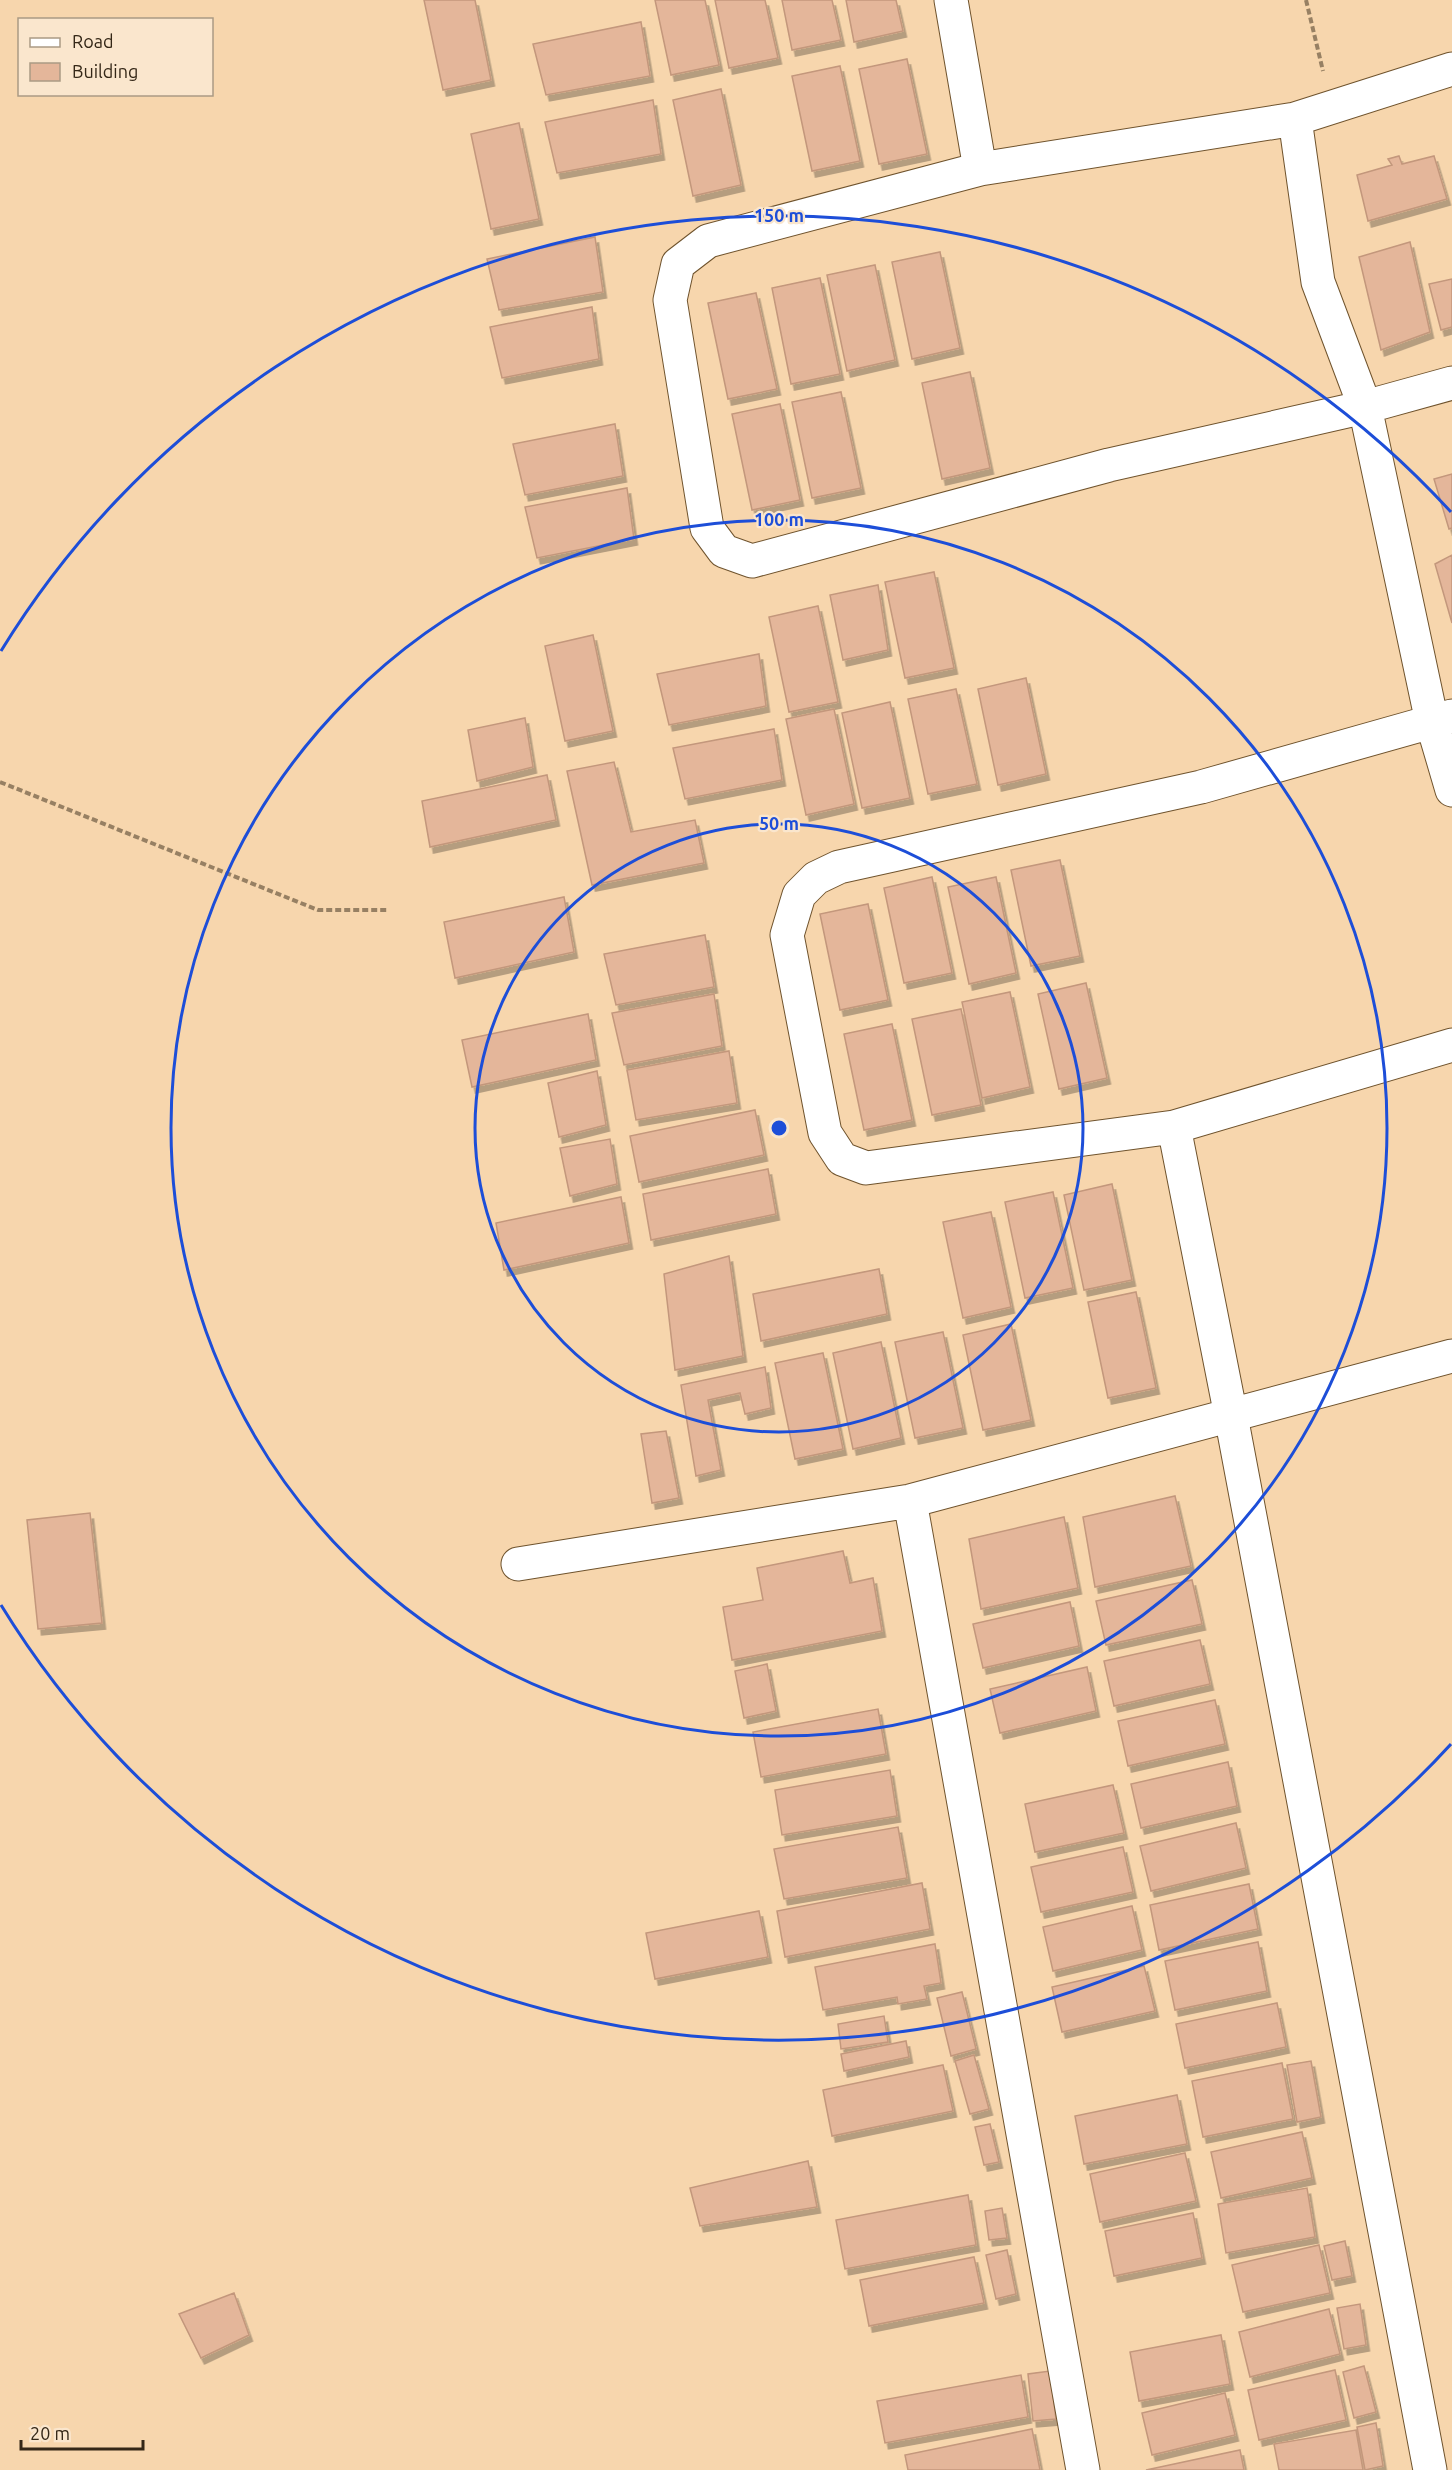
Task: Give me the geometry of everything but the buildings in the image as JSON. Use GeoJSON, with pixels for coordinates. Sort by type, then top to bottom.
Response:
{"type":"FeatureCollection","features":[{"type":"Feature","properties":{"kind":"street"},"geometry":{"type":"LineString","coordinates":[[951,0],[980,169]]}},
{"type":"Feature","properties":{"kind":"street"},"geometry":{"type":"LineString","coordinates":[[1452,69],[1295,118],[980,169],[708,241],[678,264],[670,300],[707,528],[724,551],[752,561],[1109,465],[1365,407],[1452,382]]}},
{"type":"Feature","properties":{"kind":"street"},"geometry":{"type":"LineString","coordinates":[[1295,118],[1318,282],[1365,407],[1442,719],[1452,790]]}},
{"type":"Feature","properties":{"kind":"street"},"geometry":{"type":"LineString","coordinates":[[1442,719],[1201,787],[839,867],[816,878],[799,896],[787,935],[825,1134],[842,1159],[866,1168],[1174,1127],[1452,1045]]}},
{"type":"Feature","properties":{"kind":"street"},"geometry":{"type":"LineString","coordinates":[[1174,1127],[1232,1416],[1430,2470]]}},
{"type":"Feature","properties":{"kind":"street"},"geometry":{"type":"LineString","coordinates":[[518,1564],[910,1502],[1452,1356]]}},
{"type":"Feature","properties":{"kind":"street"},"geometry":{"type":"LineString","coordinates":[[910,1502],[1083,2470]]}},
{"type":"Feature","properties":{"kind":"path"},"geometry":{"type":"LineString","coordinates":[[1306,0],[1331,107]]}},
{"type":"Feature","properties":{"kind":"path"},"geometry":{"type":"LineString","coordinates":[[0,782],[318,910],[389,910]]}}]}
